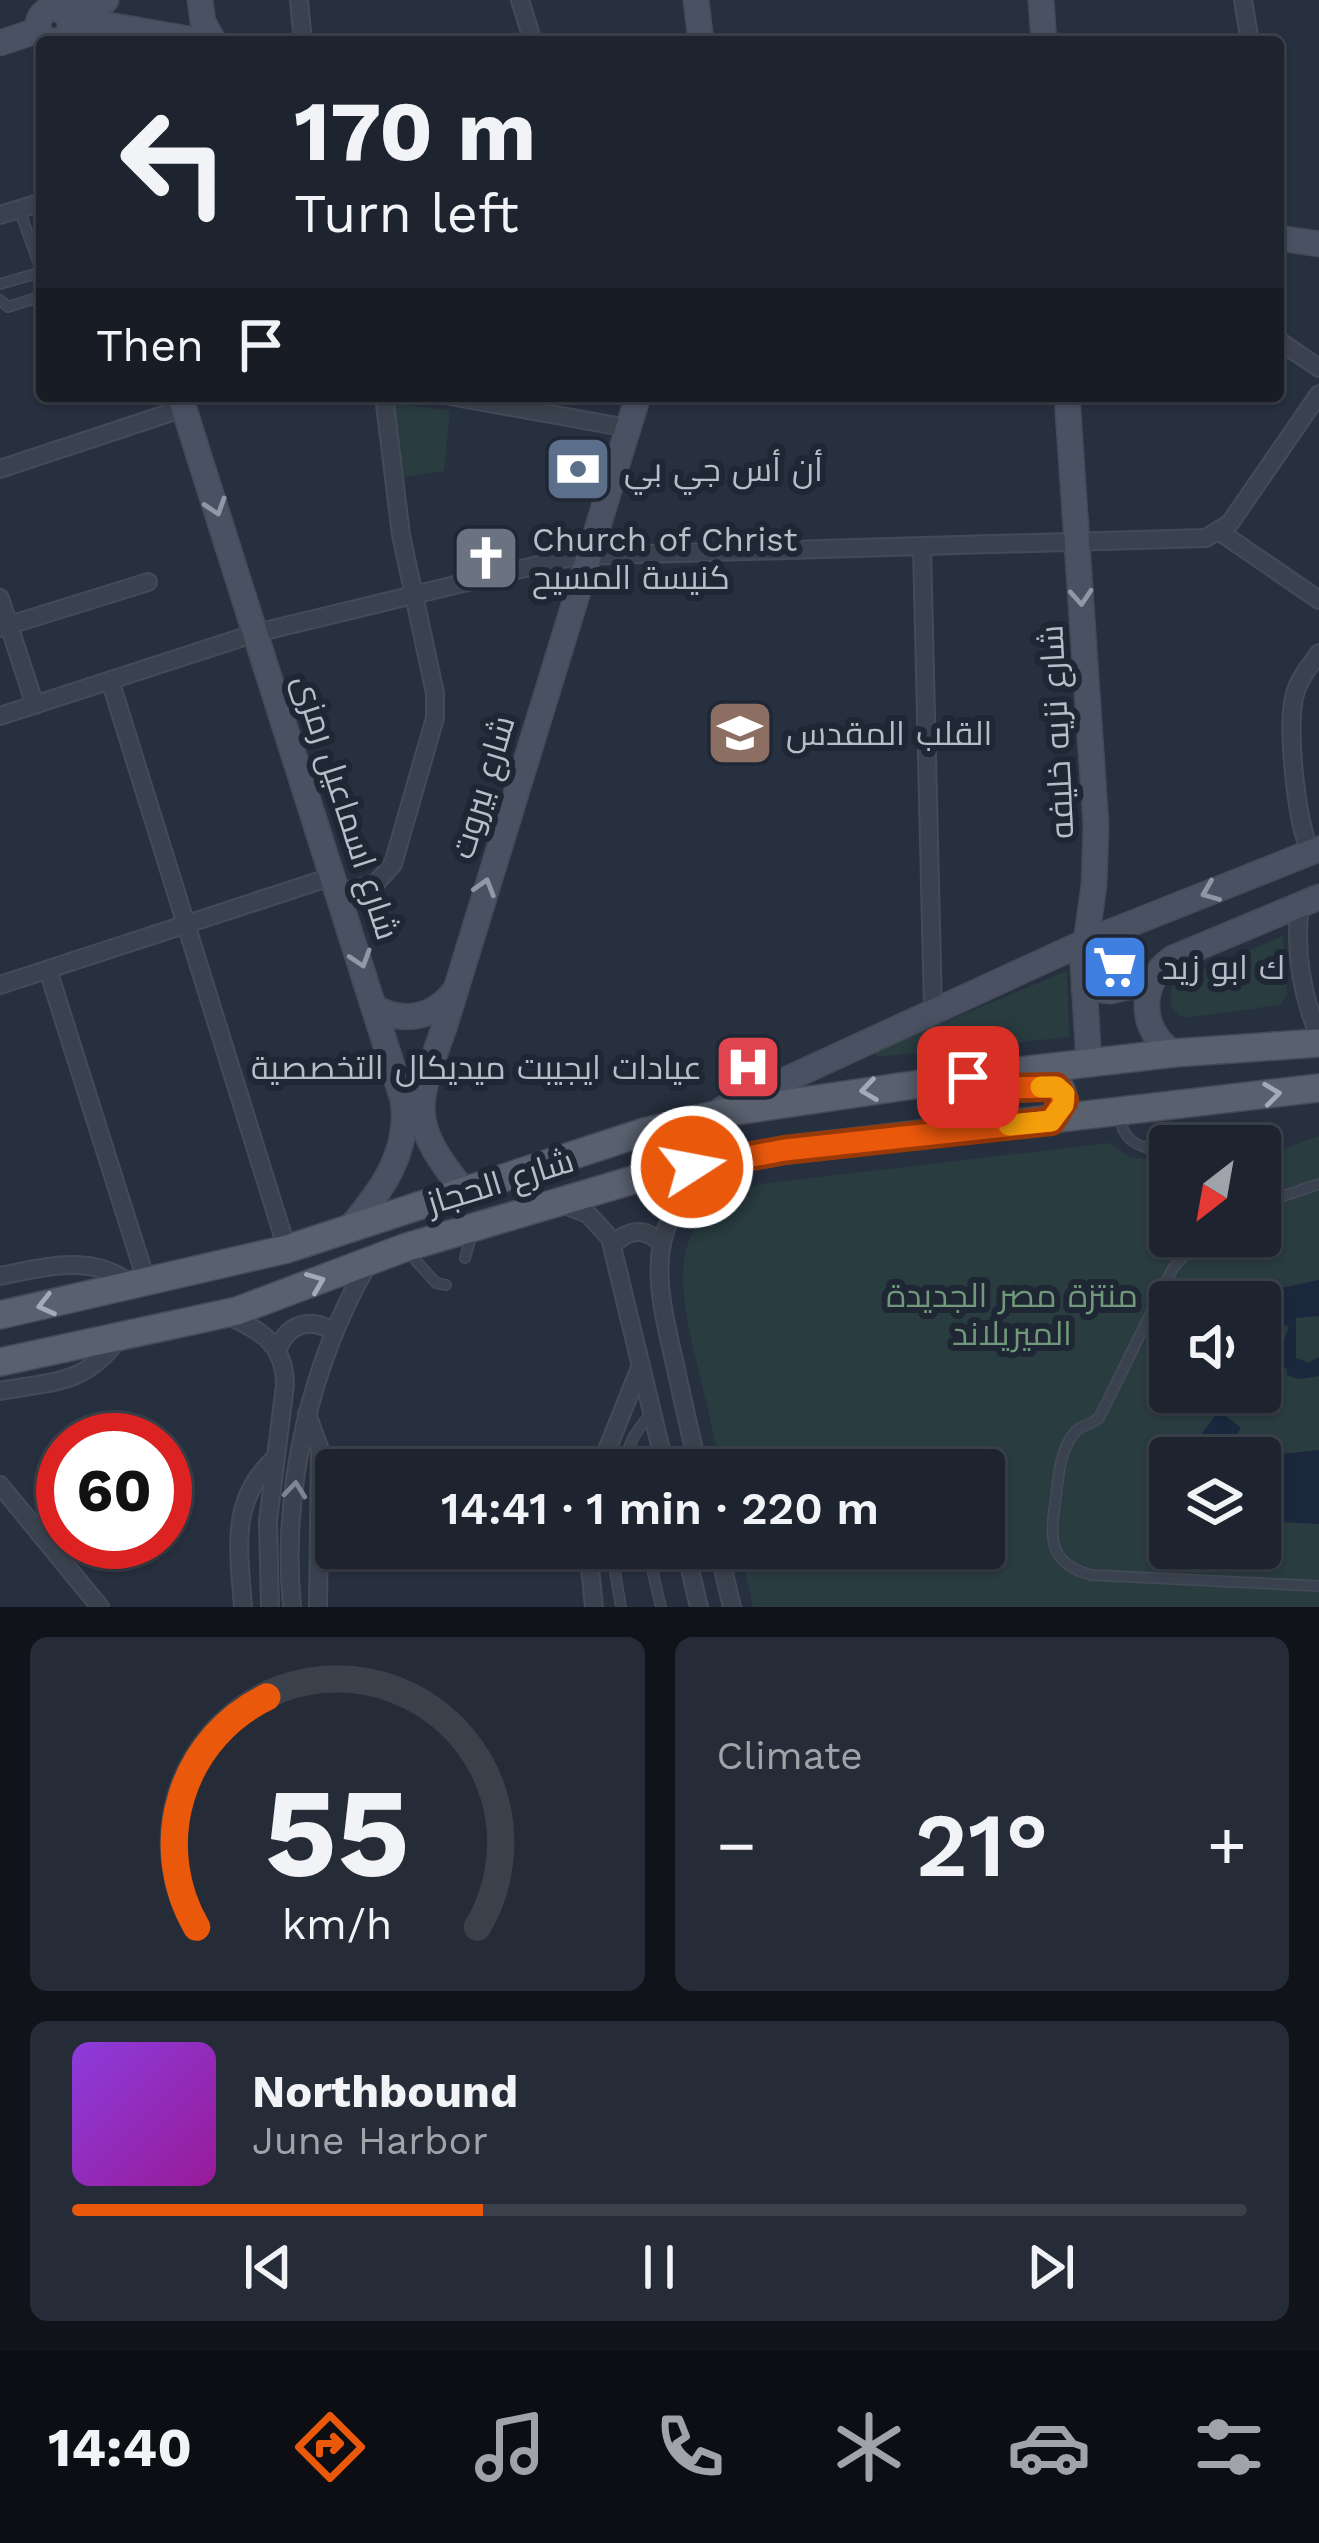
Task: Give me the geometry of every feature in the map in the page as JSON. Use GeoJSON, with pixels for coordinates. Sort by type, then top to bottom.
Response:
{"type":"FeatureCollection","features":[{"type":"Feature","properties":{"kind":"main road","name":"شارع الحجاز"},"geometry":{"type":"LineString","coordinates":[[0,1316],[287,1249],[706,1116],[968,1077],[1319,1040]]}},
{"type":"Feature","properties":{"kind":"main road"},"geometry":{"type":"LineString","coordinates":[[1213,1052],[1199,1062],[1196,1080],[1205,1095],[1221,1100]]}},
{"type":"Feature","properties":{"kind":"main road"},"geometry":{"type":"LineString","coordinates":[[968,1077],[1010,1088],[1056,1087],[1064,1100],[1051,1121]]}},
{"type":"Feature","properties":{"kind":"main road","name":"شارع الحجاز"},"geometry":{"type":"LineString","coordinates":[[0,1362],[224,1314],[404,1248],[653,1174],[730,1160],[1319,1088]]}},
{"type":"Feature","properties":{"kind":"street"},"geometry":{"type":"LineString","coordinates":[[63,21],[106,0]]}},
{"type":"Feature","properties":{"kind":"street"},"geometry":{"type":"LineString","coordinates":[[200,0],[208,36]]}},
{"type":"Feature","properties":{"kind":"street"},"geometry":{"type":"LineString","coordinates":[[299,0],[302,36]]}},
{"type":"Feature","properties":{"kind":"street"},"geometry":{"type":"LineString","coordinates":[[520,0],[531,36]]}},
{"type":"Feature","properties":{"kind":"street"},"geometry":{"type":"LineString","coordinates":[[696,0],[700,36]]}},
{"type":"Feature","properties":{"kind":"street"},"geometry":{"type":"LineString","coordinates":[[1041,0],[1044,36]]}},
{"type":"Feature","properties":{"kind":"street"},"geometry":{"type":"LineString","coordinates":[[1243,0],[1249,36]]}},
{"type":"Feature","properties":{"kind":"street"},"geometry":{"type":"LineString","coordinates":[[0,43],[39,31],[42,14],[174,36]]}},
{"type":"Feature","properties":{"kind":"street"},"geometry":{"type":"LineString","coordinates":[[0,215],[36,204]]}},
{"type":"Feature","properties":{"kind":"street"},"geometry":{"type":"LineString","coordinates":[[1284,234],[1319,244]]}},
{"type":"Feature","properties":{"kind":"street"},"geometry":{"type":"LineString","coordinates":[[1284,344],[1319,368]]}},
{"type":"Feature","properties":{"kind":"street"},"geometry":{"type":"LineString","coordinates":[[0,716],[256,633],[589,555],[1196,540],[1220,532],[1234,518],[1319,394]]}},
{"type":"Feature","properties":{"kind":"street"},"geometry":{"type":"LineString","coordinates":[[0,470],[182,402]]}},
{"type":"Feature","properties":{"kind":"street","name":"شارع اسماعيل رمزى"},"geometry":{"type":"LineString","coordinates":[[182,402],[400,1085],[404,1128],[392,1170],[349,1230]]}},
{"type":"Feature","properties":{"kind":"street"},"geometry":{"type":"LineString","coordinates":[[0,985],[186,925],[337,884],[376,883],[393,865],[433,734],[435,693],[412,596],[385,402]]}},
{"type":"Feature","properties":{"kind":"street"},"geometry":{"type":"LineString","coordinates":[[483,402],[628,428]]}},
{"type":"Feature","properties":{"kind":"street","name":"شارع بيروت"},"geometry":{"type":"LineString","coordinates":[[464,1191],[430,1143],[420,1105],[427,1071],[636,402]]}},
{"type":"Feature","properties":{"kind":"street","name":"شارع نزيه خليفه"},"geometry":{"type":"LineString","coordinates":[[1067,402],[1096,826],[1085,942],[1089,1063]]}},
{"type":"Feature","properties":{"kind":"street"},"geometry":{"type":"LineString","coordinates":[[1220,532],[1319,600]]}},
{"type":"Feature","properties":{"kind":"street"},"geometry":{"type":"LineString","coordinates":[[922,547],[933,1009]]}},
{"type":"Feature","properties":{"kind":"street"},"geometry":{"type":"LineString","coordinates":[[4,626],[148,582]]}},
{"type":"Feature","properties":{"kind":"street"},"geometry":{"type":"LineString","coordinates":[[0,598],[4,626],[34,705]]}},
{"type":"Feature","properties":{"kind":"street"},"geometry":{"type":"LineString","coordinates":[[706,1116],[1085,942],[1315,850],[1299,818],[1293,708],[1298,685],[1319,653]]}},
{"type":"Feature","properties":{"kind":"street"},"geometry":{"type":"LineString","coordinates":[[110,680],[287,1249]]}},
{"type":"Feature","properties":{"kind":"street"},"geometry":{"type":"LineString","coordinates":[[1174,1053],[1157,1041],[1150,1027],[1146,1004],[1150,982],[1173,958],[1310,900]]}},
{"type":"Feature","properties":{"kind":"street"},"geometry":{"type":"LineString","coordinates":[[1310,900],[1299,966],[1319,1040]]}},
{"type":"Feature","properties":{"kind":"street"},"geometry":{"type":"LineString","coordinates":[[48,970],[140,1285]]}},
{"type":"Feature","properties":{"kind":"street"},"geometry":{"type":"LineString","coordinates":[[1084,988],[1110,991],[1150,982]]}},
{"type":"Feature","properties":{"kind":"street"},"geometry":{"type":"LineString","coordinates":[[377,1009],[395,1016],[421,1016],[439,1008],[453,993]]}},
{"type":"Feature","properties":{"kind":"street"},"geometry":{"type":"LineString","coordinates":[[694,1449],[661,1304],[657,1265],[673,1214],[688,1192],[730,1160]]}},
{"type":"Feature","properties":{"kind":"street"},"geometry":{"type":"LineString","coordinates":[[552,1202],[587,1214],[613,1245],[659,1449]]}},
{"type":"Feature","properties":{"kind":"street"},"geometry":{"type":"LineString","coordinates":[[613,1245],[623,1235],[638,1231],[661,1243]]}},
{"type":"Feature","properties":{"kind":"street"},"geometry":{"type":"LineString","coordinates":[[292,1607],[295,1496],[307,1414],[334,1332],[371,1259]]}},
{"type":"Feature","properties":{"kind":"street"},"geometry":{"type":"LineString","coordinates":[[0,1276],[78,1264],[110,1271],[140,1285]]}},
{"type":"Feature","properties":{"kind":"street"},"geometry":{"type":"LineString","coordinates":[[224,1314],[262,1333],[278,1349],[285,1384],[267,1541],[270,1607]]}},
{"type":"Feature","properties":{"kind":"street"},"geometry":{"type":"LineString","coordinates":[[278,1349],[286,1334],[301,1324],[319,1324],[334,1332]]}},
{"type":"Feature","properties":{"kind":"street"},"geometry":{"type":"LineString","coordinates":[[0,1391],[84,1374],[102,1361],[120,1336]]}},
{"type":"Feature","properties":{"kind":"street"},"geometry":{"type":"LineString","coordinates":[[607,1449],[641,1364]]}},
{"type":"Feature","properties":{"kind":"street"},"geometry":{"type":"LineString","coordinates":[[307,1414],[320,1450],[318,1607]]}},
{"type":"Feature","properties":{"kind":"street"},"geometry":{"type":"LineString","coordinates":[[243,1607],[242,1508],[252,1481],[274,1459]]}},
{"type":"Feature","properties":{"kind":"street"},"geometry":{"type":"LineString","coordinates":[[4,1494],[100,1607]]}},
{"type":"Feature","properties":{"kind":"street"},"geometry":{"type":"LineString","coordinates":[[590,1569],[594,1607]]}},
{"type":"Feature","properties":{"kind":"street"},"geometry":{"type":"LineString","coordinates":[[690,1569],[699,1607]]}},
{"type":"Feature","properties":{"kind":"street"},"geometry":{"type":"LineString","coordinates":[[723,1569],[732,1607]]}},
{"type":"Feature","properties":{"kind":"lane"},"geometry":{"type":"LineString","coordinates":[[19,209],[36,256]]}},
{"type":"Feature","properties":{"kind":"lane"},"geometry":{"type":"LineString","coordinates":[[0,284],[36,274]]}},
{"type":"Feature","properties":{"kind":"lane"},"geometry":{"type":"LineString","coordinates":[[0,300],[8,307],[36,298]]}},
{"type":"Feature","properties":{"kind":"lane"},"geometry":{"type":"LineString","coordinates":[[1119,1113],[1128,1139],[1149,1149]]}},
{"type":"Feature","properties":{"kind":"lane"},"geometry":{"type":"LineString","coordinates":[[1281,1197],[1319,1184]]}},
{"type":"Feature","properties":{"kind":"lane"},"geometry":{"type":"LineString","coordinates":[[465,1258],[473,1226]]}},
{"type":"Feature","properties":{"kind":"lane"},"geometry":{"type":"LineString","coordinates":[[404,1248],[436,1283],[446,1285]]}},
{"type":"Feature","properties":{"kind":"lane"},"geometry":{"type":"LineString","coordinates":[[1183,1257],[1099,1418],[1072,1438],[1059,1471],[1051,1518],[1053,1544],[1067,1564],[1091,1574],[1319,1586]]}},
{"type":"Feature","properties":{"kind":"lane"},"geometry":{"type":"LineString","coordinates":[[628,1449],[652,1412]]}},
{"type":"Feature","properties":{"kind":"lane"},"geometry":{"type":"LineString","coordinates":[[615,1569],[621,1607]]}},
{"type":"Feature","properties":{"kind":"lane"},"geometry":{"type":"LineString","coordinates":[[652,1569],[661,1607]]}},
{"type":"Feature","properties":{"kind":"green space"},"geometry":{"type":"Polygon","coordinates":[[[394,404],[450,410],[444,471],[404,477],[394,404]]]}},
{"type":"Feature","properties":{"kind":"green space"},"geometry":{"type":"Polygon","coordinates":[[[1283,936],[1287,994],[1280,1005],[1192,1017],[1180,1016],[1171,1007],[1171,989],[1179,980],[1283,936]]]}},
{"type":"Feature","properties":{"kind":"green space"},"geometry":{"type":"Polygon","coordinates":[[[1067,971],[1069,1037],[876,1057],[875,1051],[1067,971]]]}},
{"type":"Feature","properties":{"kind":"green space","name":"منتزة مصر الجديدة الميريلاند"},"geometry":{"type":"Polygon","coordinates":[[[1319,1136],[1319,1607],[753,1607],[745,1569],[1005,1569],[1005,1449],[717,1449],[690,1332],[683,1278],[685,1254],[707,1213],[728,1197],[759,1184],[1109,1143],[1131,1158],[1149,1158],[1149,1257],[1281,1257],[1281,1150],[1319,1136]]]}},
{"type":"Feature","properties":{"kind":"water"},"geometry":{"type":"Polygon","coordinates":[[[1319,1280],[1319,1316],[1296,1318],[1296,1358],[1309,1363],[1319,1357],[1319,1376],[1298,1379],[1287,1375],[1281,1365],[1289,1326],[1281,1324],[1282,1288],[1319,1280]]]}},
{"type":"Feature","properties":{"kind":"water"},"geometry":{"type":"Polygon","coordinates":[[[1218,1413],[1241,1428],[1235,1437],[1201,1435],[1218,1413]]]}},
{"type":"Feature","properties":{"kind":"water"},"geometry":{"type":"Polygon","coordinates":[[[1319,1450],[1319,1524],[1281,1522],[1281,1454],[1319,1450]]]}},
{"type":"Feature","properties":{"kind":"slow traffic"},"geometry":{"type":"LineString","coordinates":[[1009,1125],[1051,1121],[1063,1105],[1064,1094],[1056,1087],[1041,1087]]}},
{"type":"Feature","properties":{"kind":"place","name":"أن أس جي بي"},"geometry":{"type":"Point","coordinates":[578,469]}},
{"type":"Feature","properties":{"kind":"place","name":"Church of Christ كنيسة المسيح"},"geometry":{"type":"Point","coordinates":[486,558]}},
{"type":"Feature","properties":{"kind":"place","name":"القلب المقدس"},"geometry":{"type":"Point","coordinates":[740,733]}},
{"type":"Feature","properties":{"kind":"place","name":"ك ابو زيد"},"geometry":{"type":"Point","coordinates":[1115,967]}},
{"type":"Feature","properties":{"kind":"place","name":"عيادات ايجيبت ميديكال التخصصية"},"geometry":{"type":"Point","coordinates":[748,1067]}},
{"type":"Feature","properties":{"kind":"route"},"geometry":{"type":"LineString","coordinates":[[692,1167],[785,1150],[1051,1121],[1063,1105],[1064,1094],[1056,1087],[1010,1088],[968,1077]]}}]}
